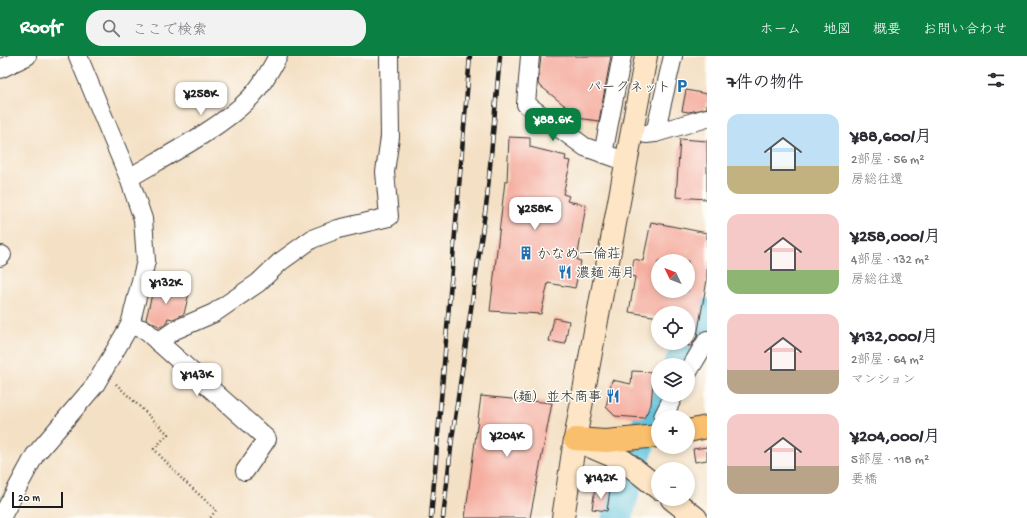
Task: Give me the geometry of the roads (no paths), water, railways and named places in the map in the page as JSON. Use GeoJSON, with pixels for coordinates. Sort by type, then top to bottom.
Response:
{"type":"FeatureCollection","features":[{"type":"Feature","properties":{"kind":"main road"},"geometry":{"type":"LineString","coordinates":[[695,430],[707,427]]}},
{"type":"Feature","properties":{"kind":"main road"},"geometry":{"type":"LineString","coordinates":[[574,440],[651,429]]}},
{"type":"Feature","properties":{"kind":"street"},"geometry":{"type":"LineString","coordinates":[[0,69],[27,56]]}},
{"type":"Feature","properties":{"kind":"street"},"geometry":{"type":"LineString","coordinates":[[1,518],[35,455],[95,385],[130,325],[146,261],[143,220],[129,178],[78,56]]}},
{"type":"Feature","properties":{"kind":"street"},"geometry":{"type":"LineString","coordinates":[[129,178],[225,120],[249,99],[268,75],[278,56]]}},
{"type":"Feature","properties":{"kind":"street"},"geometry":{"type":"LineString","coordinates":[[158,342],[175,330],[214,313],[258,283],[280,262],[312,240],[338,229],[388,217],[385,172],[390,137],[389,56]]}},
{"type":"Feature","properties":{"kind":"street"},"geometry":{"type":"LineString","coordinates":[[530,56],[526,104],[585,147],[625,161]]}},
{"type":"Feature","properties":{"kind":"street"},"geometry":{"type":"LineString","coordinates":[[603,154],[622,56]]}},
{"type":"Feature","properties":{"kind":"street"},"geometry":{"type":"LineString","coordinates":[[563,518],[574,440],[630,134],[646,56]]}},
{"type":"Feature","properties":{"kind":"street"},"geometry":{"type":"LineString","coordinates":[[655,133],[674,56]]}},
{"type":"Feature","properties":{"kind":"street"},"geometry":{"type":"LineString","coordinates":[[630,134],[655,133],[707,118]]}},
{"type":"Feature","properties":{"kind":"street"},"geometry":{"type":"LineString","coordinates":[[130,325],[145,330],[267,439],[245,472]]}},
{"type":"Feature","properties":{"kind":"street"},"geometry":{"type":"LineString","coordinates":[[695,360],[707,340]]}},
{"type":"Feature","properties":{"kind":"street"},"geometry":{"type":"LineString","coordinates":[[574,440],[624,461],[650,482]]}},
{"type":"Feature","properties":{"kind":"street"},"geometry":{"type":"LineString","coordinates":[[681,506],[696,518]]}},
{"type":"Feature","properties":{"kind":"waterway"},"geometry":{"type":"LineString","coordinates":[[683,358],[707,314]]}},
{"type":"Feature","properties":{"kind":"waterway"},"geometry":{"type":"LineString","coordinates":[[617,518],[636,455],[658,402]]}},
{"type":"Feature","properties":{"kind":"railway"},"geometry":{"type":"LineString","coordinates":[[431,518],[470,56]]}},
{"type":"Feature","properties":{"kind":"railway"},"geometry":{"type":"LineString","coordinates":[[443,518],[452,439],[487,199],[500,56]]}},
{"type":"Feature","properties":{"kind":"place","name":"パークネット"},"geometry":{"type":"Point","coordinates":[682,86]}},
{"type":"Feature","properties":{"kind":"place","name":"かなめ一倫荘"},"geometry":{"type":"Point","coordinates":[526,253]}},
{"type":"Feature","properties":{"kind":"place","name":"濃麺 海月"},"geometry":{"type":"Point","coordinates":[565,272]}},
{"type":"Feature","properties":{"kind":"place","name":"（麺）並木商事"},"geometry":{"type":"Point","coordinates":[613,396]}}]}
